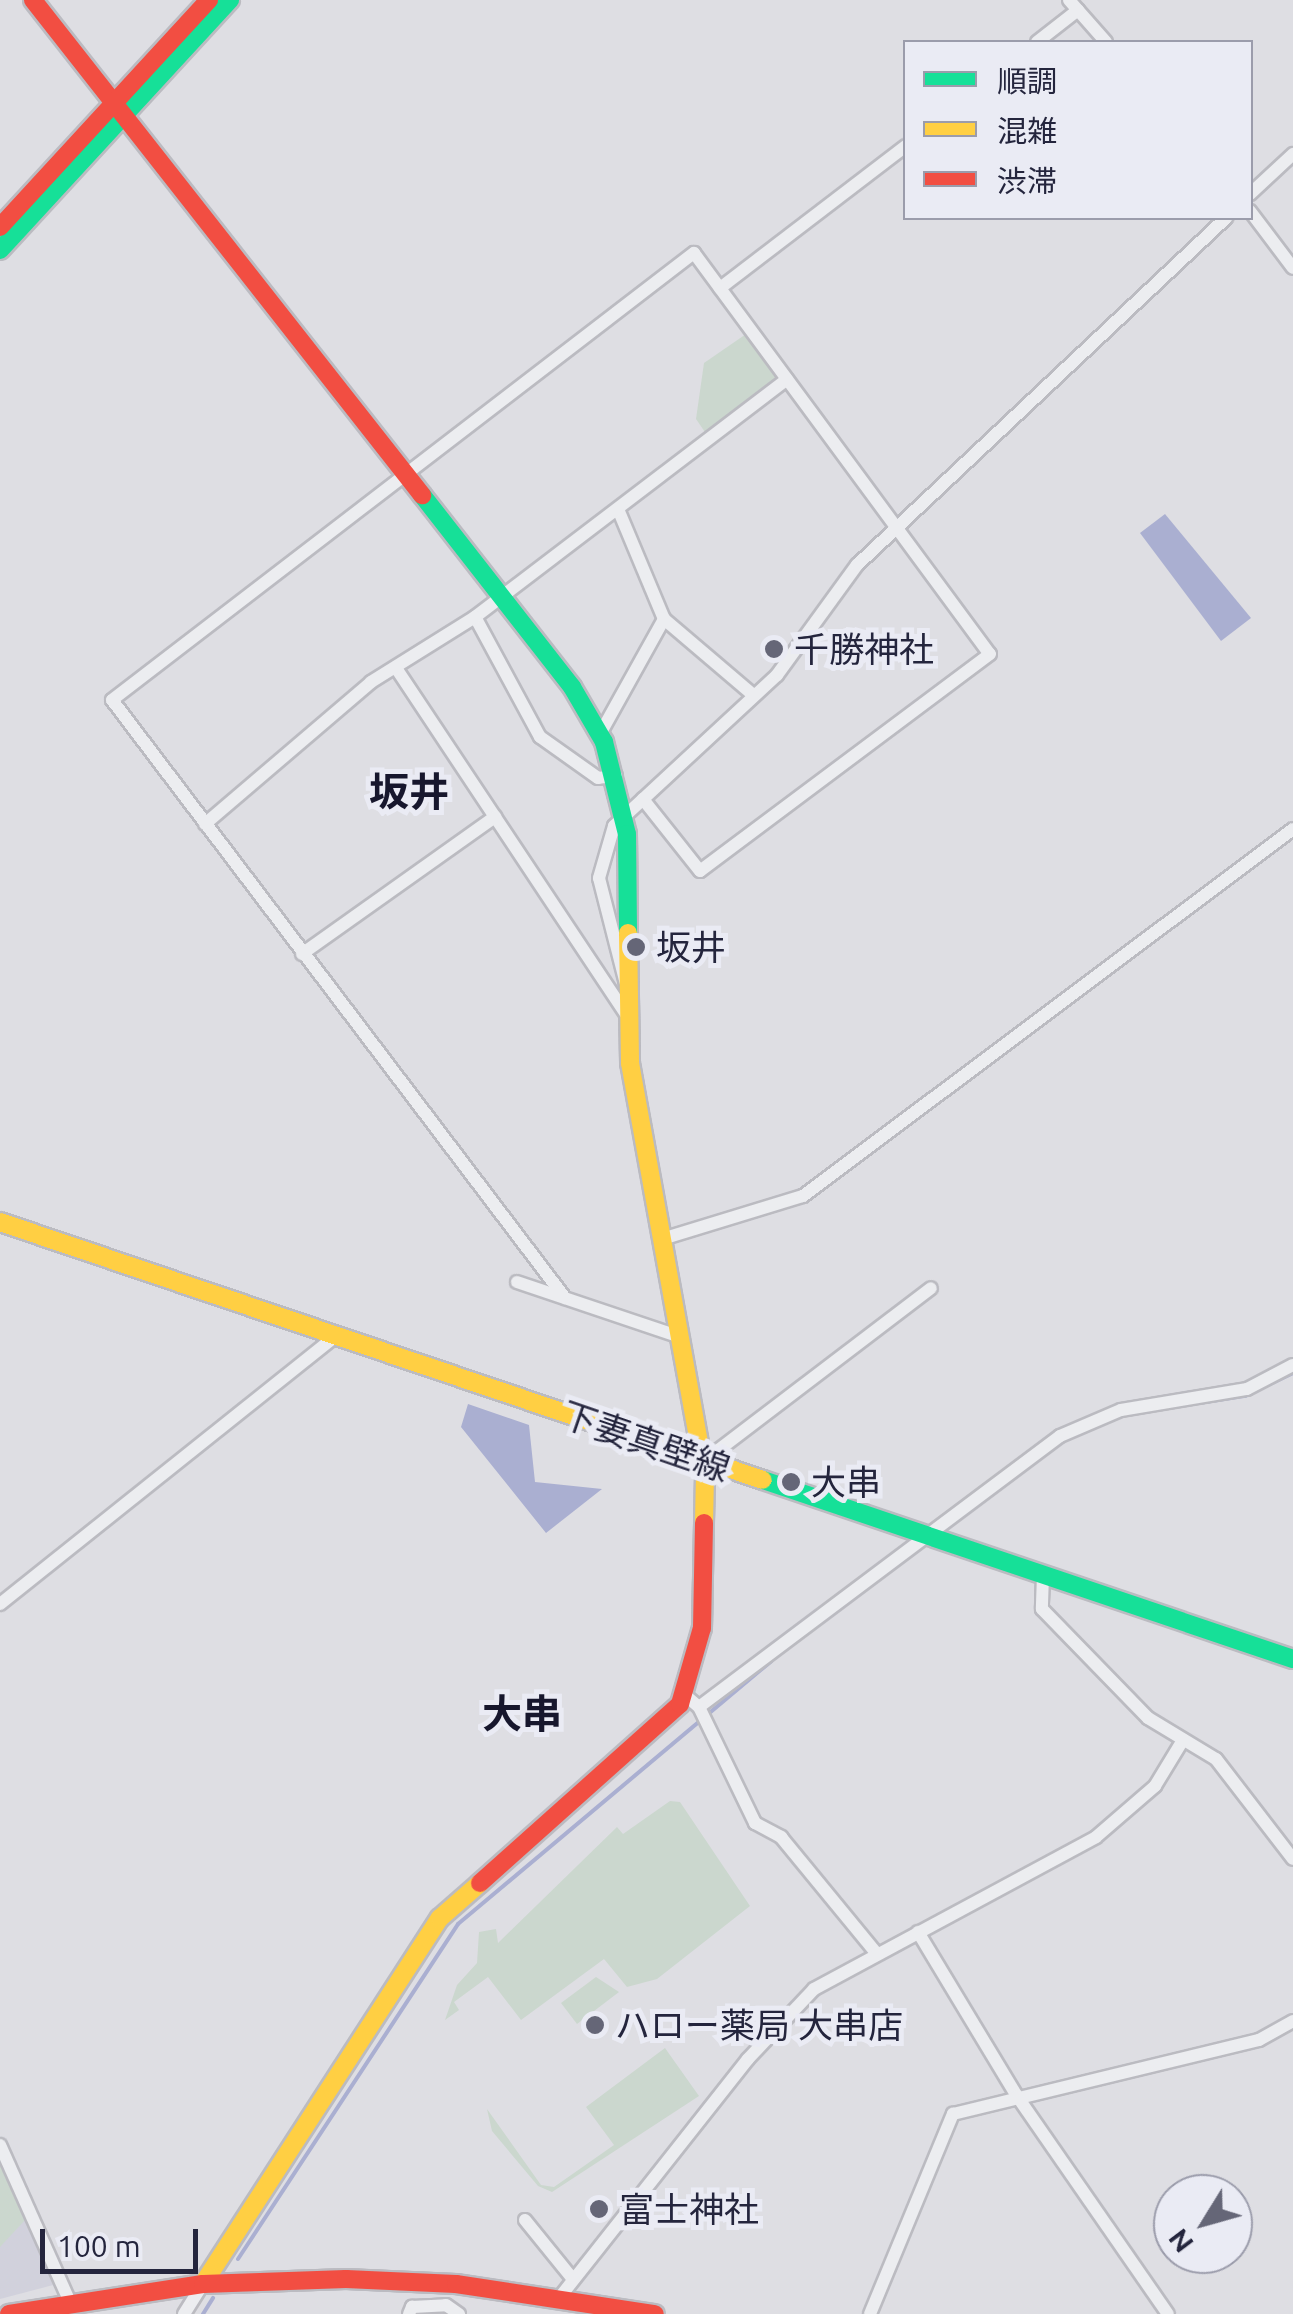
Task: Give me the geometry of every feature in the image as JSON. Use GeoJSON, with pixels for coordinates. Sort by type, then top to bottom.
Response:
{"type":"FeatureCollection","features":[{"type":"Feature","properties":{"kind":"main road"},"geometry":{"type":"LineString","coordinates":[[33,0],[406,474],[600,734],[625,815],[626,1014],[662,1239],[704,1461],[698,1707],[660,1729],[496,1862],[440,1918],[203,2284]]}},
{"type":"Feature","properties":{"kind":"main road"},"geometry":{"type":"LineString","coordinates":[[0,250],[209,0]]}},
{"type":"Feature","properties":{"kind":"main road"},"geometry":{"type":"LineString","coordinates":[[0,227],[230,0]]}},
{"type":"Feature","properties":{"kind":"main road","name":"下妻真壁線"},"geometry":{"type":"LineString","coordinates":[[0,1222],[1293,1660]]}},
{"type":"Feature","properties":{"kind":"main road"},"geometry":{"type":"LineString","coordinates":[[8,2314],[203,2284],[346,2279],[560,2297],[655,2314]]}},
{"type":"Feature","properties":{"kind":"main road"},"geometry":{"type":"LineString","coordinates":[[551,2314],[560,2297]]}},
{"type":"Feature","properties":{"kind":"street"},"geometry":{"type":"LineString","coordinates":[[1038,40],[1074,5],[1104,40]]}},
{"type":"Feature","properties":{"kind":"street"},"geometry":{"type":"LineString","coordinates":[[720,288],[903,148]]}},
{"type":"Feature","properties":{"kind":"street"},"geometry":{"type":"LineString","coordinates":[[1253,191],[1293,154]]}},
{"type":"Feature","properties":{"kind":"street"},"geometry":{"type":"LineString","coordinates":[[1253,215],[1293,268]]}},
{"type":"Feature","properties":{"kind":"street"},"geometry":{"type":"LineString","coordinates":[[626,984],[599,878],[604,844],[625,815],[789,662],[850,574],[1224,220]]}},
{"type":"Feature","properties":{"kind":"street"},"geometry":{"type":"LineString","coordinates":[[565,1298],[112,700],[694,253],[990,654],[700,872],[643,799]]}},
{"type":"Feature","properties":{"kind":"street"},"geometry":{"type":"LineString","coordinates":[[205,824],[371,682],[398,671],[475,617],[787,379]]}},
{"type":"Feature","properties":{"kind":"street"},"geometry":{"type":"LineString","coordinates":[[618,509],[664,620],[752,694]]}},
{"type":"Feature","properties":{"kind":"street"},"geometry":{"type":"LineString","coordinates":[[475,617],[540,737],[598,778],[616,776]]}},
{"type":"Feature","properties":{"kind":"street"},"geometry":{"type":"LineString","coordinates":[[600,734],[664,620]]}},
{"type":"Feature","properties":{"kind":"street"},"geometry":{"type":"LineString","coordinates":[[398,671],[626,1014]]}},
{"type":"Feature","properties":{"kind":"street"},"geometry":{"type":"LineString","coordinates":[[302,954],[495,817]]}},
{"type":"Feature","properties":{"kind":"street"},"geometry":{"type":"LineString","coordinates":[[662,1239],[803,1196],[1293,829]]}},
{"type":"Feature","properties":{"kind":"street"},"geometry":{"type":"LineString","coordinates":[[517,1282],[680,1337]]}},
{"type":"Feature","properties":{"kind":"street"},"geometry":{"type":"LineString","coordinates":[[704,1461],[931,1288]]}},
{"type":"Feature","properties":{"kind":"street"},"geometry":{"type":"LineString","coordinates":[[0,1604],[336,1336]]}},
{"type":"Feature","properties":{"kind":"street"},"geometry":{"type":"LineString","coordinates":[[877,1954],[781,1837],[755,1824],[698,1707],[1032,1452],[1089,1422],[1247,1389],[1293,1365]]}},
{"type":"Feature","properties":{"kind":"street"},"geometry":{"type":"LineString","coordinates":[[1043,1575],[1042,1609],[1148,1718],[1236,1779],[1293,1859]]}},
{"type":"Feature","properties":{"kind":"street"},"geometry":{"type":"LineString","coordinates":[[560,2297],[801,2003],[877,1954],[1096,1837],[1154,1786],[1183,1740]]}},
{"type":"Feature","properties":{"kind":"street"},"geometry":{"type":"LineString","coordinates":[[918,1932],[1017,2096],[1168,2314]]}},
{"type":"Feature","properties":{"kind":"street"},"geometry":{"type":"LineString","coordinates":[[870,2314],[946,2120],[1017,2096],[1259,2040],[1293,2021]]}},
{"type":"Feature","properties":{"kind":"street"},"geometry":{"type":"LineString","coordinates":[[0,2144],[70,2302]]}},
{"type":"Feature","properties":{"kind":"street"},"geometry":{"type":"LineString","coordinates":[[524,2220],[572,2278]]}},
{"type":"Feature","properties":{"kind":"street"},"geometry":{"type":"LineString","coordinates":[[184,2314],[203,2284]]}},
{"type":"Feature","properties":{"kind":"street"},"geometry":{"type":"LineString","coordinates":[[409,2314],[412,2307],[446,2305],[460,2314]]}},
{"type":"Feature","properties":{"kind":"shaded area"},"geometry":{"type":"Polygon","coordinates":[[[749,332],[780,380],[707,435],[696,419],[704,363],[749,332]]]}},
{"type":"Feature","properties":{"kind":"shaded area"},"geometry":{"type":"Polygon","coordinates":[[[670,1801],[680,1802],[750,1906],[657,1979],[627,1987],[604,1959],[521,2020],[488,1977],[454,2002],[459,2010],[445,2020],[457,1985],[477,1963],[479,1932],[496,1929],[498,1943],[617,1827],[623,1834],[670,1801]]]}},
{"type":"Feature","properties":{"kind":"shaded area"},"geometry":{"type":"Polygon","coordinates":[[[596,1977],[619,1992],[577,2024],[561,2003],[596,1977]]]}},
{"type":"Feature","properties":{"kind":"shaded area"},"geometry":{"type":"Polygon","coordinates":[[[665,2048],[699,2096],[552,2192],[538,2186],[492,2131],[487,2109],[541,2185],[554,2187],[614,2145],[586,2107],[665,2048]]]}},
{"type":"Feature","properties":{"kind":"shaded area"},"geometry":{"type":"Polygon","coordinates":[[[0,2155],[57,2284],[0,2299],[0,2155]]]}},
{"type":"Feature","properties":{"kind":"shaded area"},"geometry":{"type":"Polygon","coordinates":[[[0,2155],[26,2219],[0,2247],[0,2155]]]}},
{"type":"Feature","properties":{"kind":"water"},"geometry":{"type":"Polygon","coordinates":[[[1165,514],[1251,618],[1221,641],[1140,533],[1165,514]]]}},
{"type":"Feature","properties":{"kind":"water"},"geometry":{"type":"Polygon","coordinates":[[[468,1404],[529,1425],[535,1482],[602,1489],[546,1533],[461,1427],[468,1404]]]}},
{"type":"Feature","properties":{"kind":"waterway"},"geometry":{"type":"LineString","coordinates":[[1199,1403],[1245,1396],[1293,1373]]}},
{"type":"Feature","properties":{"kind":"waterway"},"geometry":{"type":"LineString","coordinates":[[238,2259],[458,1924],[771,1661]]}},
{"type":"Feature","properties":{"kind":"waterway"},"geometry":{"type":"LineString","coordinates":[[203,2314],[213,2298]]}},
{"type":"Feature","properties":{"kind":"traffic: fast"},"geometry":{"type":"LineString","coordinates":[[0,250],[230,0]]}},
{"type":"Feature","properties":{"kind":"traffic: fast"},"geometry":{"type":"LineString","coordinates":[[422,495],[572,687],[604,742],[627,834],[628,933]]}},
{"type":"Feature","properties":{"kind":"traffic: fast"},"geometry":{"type":"LineString","coordinates":[[763,1480],[1293,1659]]}},
{"type":"Feature","properties":{"kind":"traffic: slow"},"geometry":{"type":"LineString","coordinates":[[628,933],[630,1063],[705,1475],[704,1523]]}},
{"type":"Feature","properties":{"kind":"traffic: slow"},"geometry":{"type":"LineString","coordinates":[[0,1222],[763,1480]]}},
{"type":"Feature","properties":{"kind":"traffic: slow"},"geometry":{"type":"LineString","coordinates":[[203,2284],[440,1918],[480,1883]]}},
{"type":"Feature","properties":{"kind":"traffic: jam"},"geometry":{"type":"LineString","coordinates":[[33,0],[422,495]]}},
{"type":"Feature","properties":{"kind":"traffic: jam"},"geometry":{"type":"LineString","coordinates":[[0,227],[209,0]]}},
{"type":"Feature","properties":{"kind":"traffic: jam"},"geometry":{"type":"LineString","coordinates":[[480,1883],[680,1704],[702,1628],[704,1523]]}},
{"type":"Feature","properties":{"kind":"traffic: jam"},"geometry":{"type":"LineString","coordinates":[[9,2314],[203,2284],[346,2279],[456,2284],[655,2314]]}},
{"type":"Feature","properties":{"kind":"place","name":"千勝神社"},"geometry":{"type":"Point","coordinates":[774,649]}},
{"type":"Feature","properties":{"kind":"place","name":"坂井"},"geometry":{"type":"Point","coordinates":[636,947]}},
{"type":"Feature","properties":{"kind":"place","name":"大串"},"geometry":{"type":"Point","coordinates":[791,1482]}},
{"type":"Feature","properties":{"kind":"place","name":"ハロー薬局 大串店"},"geometry":{"type":"Point","coordinates":[595,2025]}},
{"type":"Feature","properties":{"kind":"place","name":"富士神社"},"geometry":{"type":"Point","coordinates":[599,2209]}},
{"type":"Feature","properties":{"kind":"district","name":"坂井"},"geometry":{"type":"Point","coordinates":[409,792]}},
{"type":"Feature","properties":{"kind":"district","name":"大串"},"geometry":{"type":"Point","coordinates":[522,1714]}}]}
